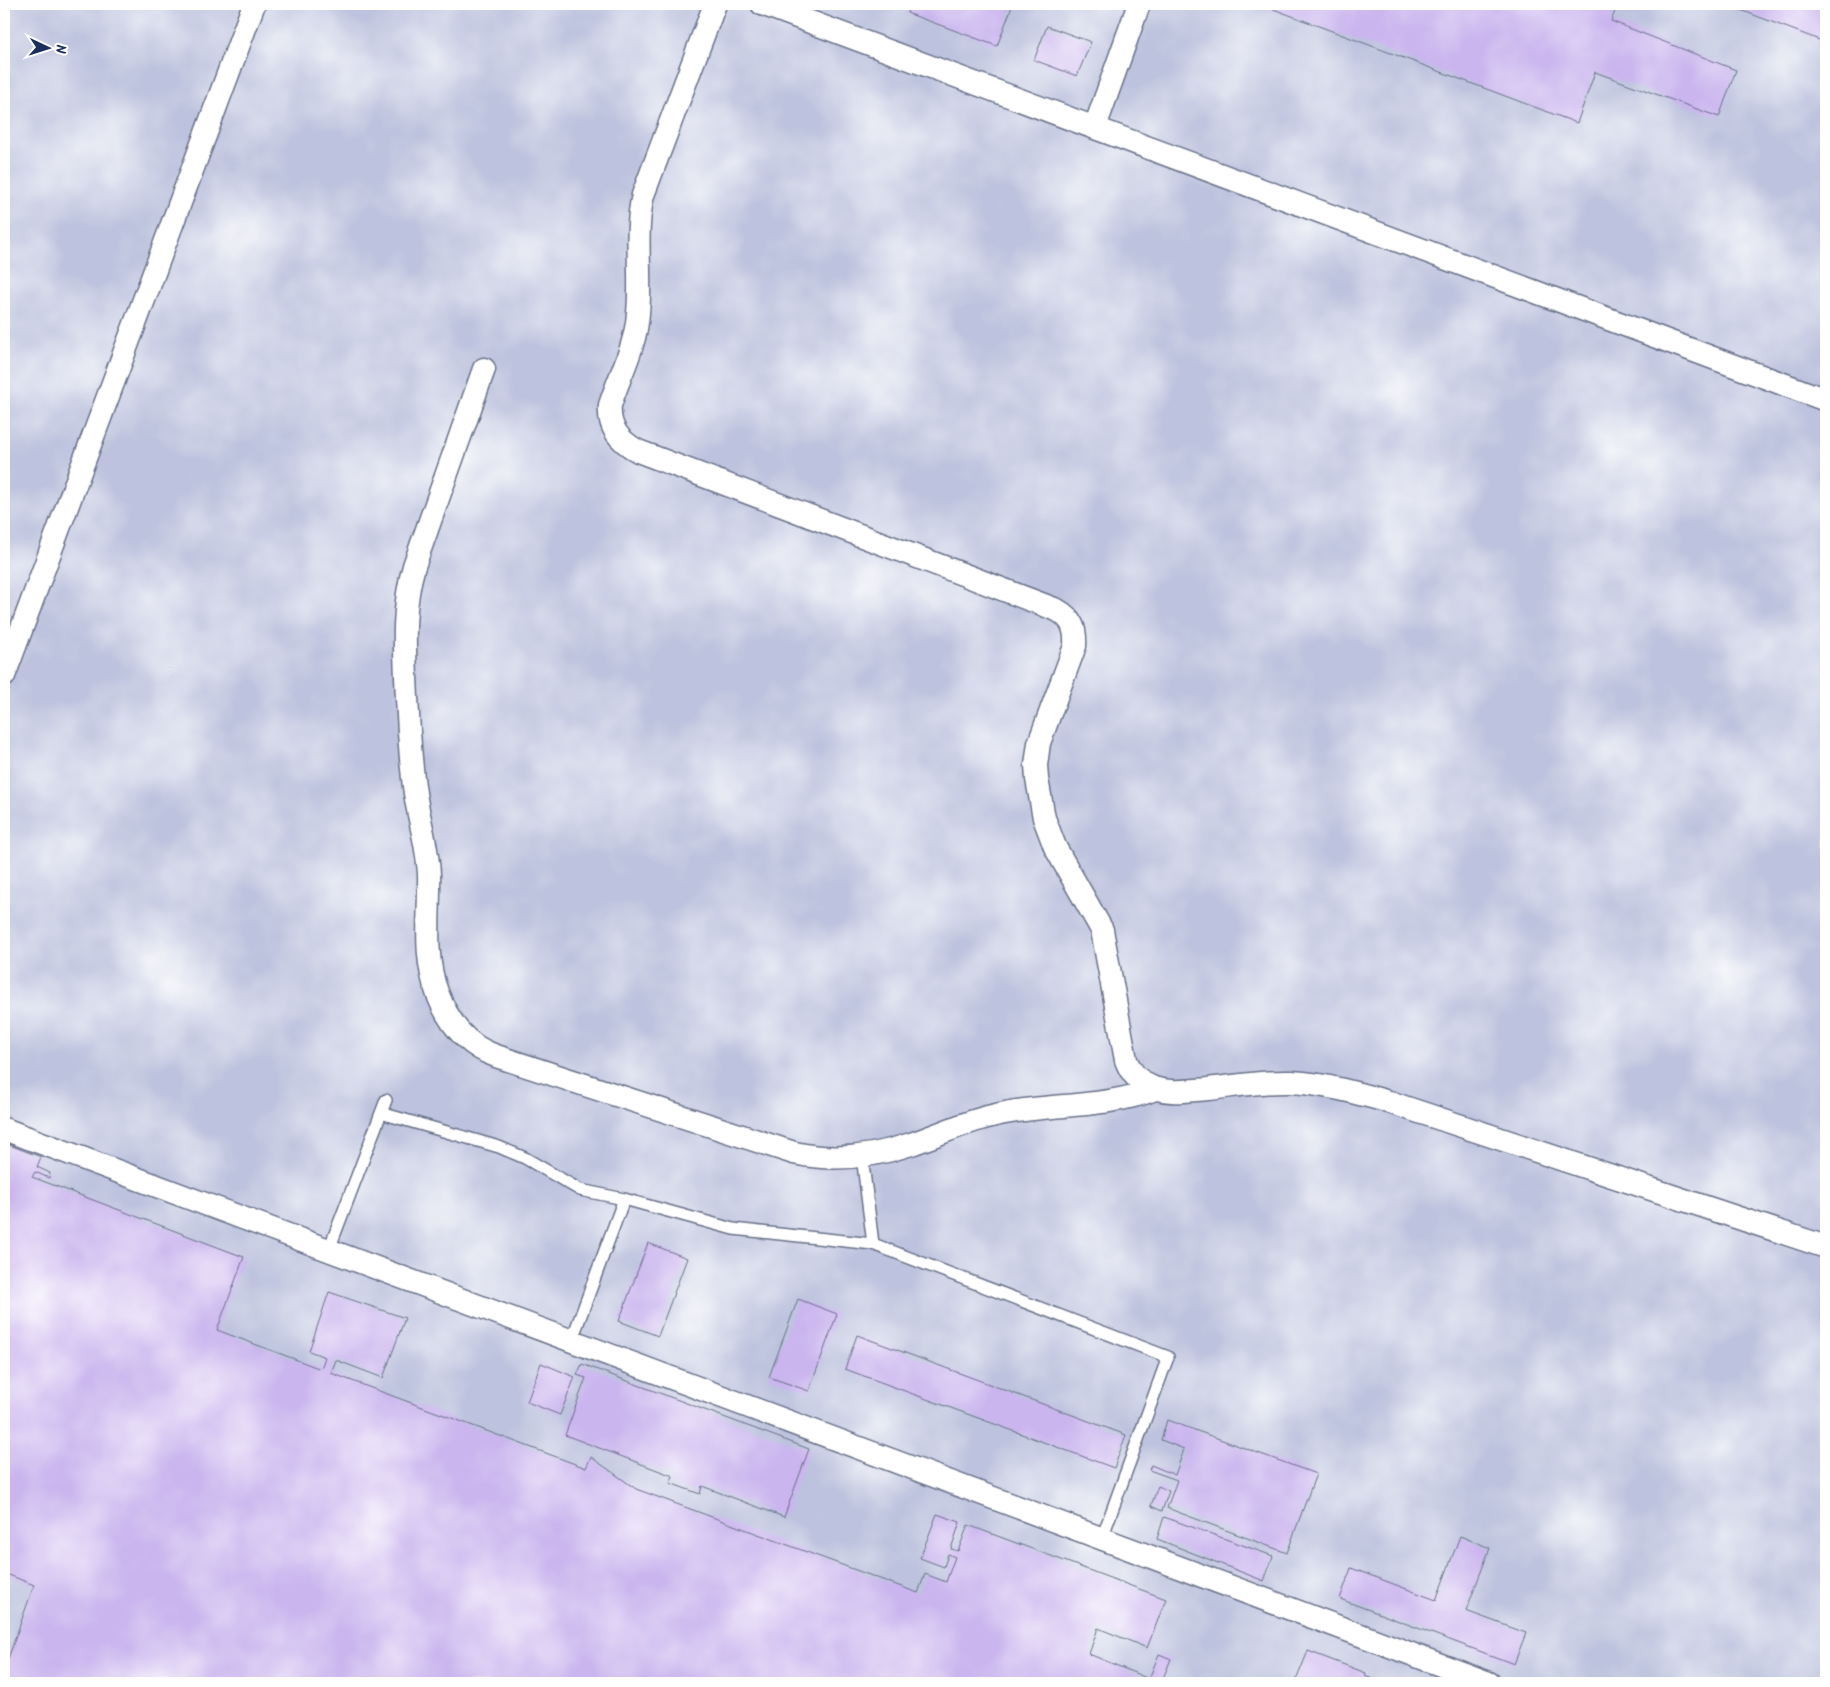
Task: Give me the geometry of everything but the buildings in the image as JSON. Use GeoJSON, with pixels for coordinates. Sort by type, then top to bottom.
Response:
{"type":"FeatureCollection","features":[{"type":"Feature","properties":{"kind":"street"},"geometry":{"type":"LineString","coordinates":[[4,676],[254,4]]}},
{"type":"Feature","properties":{"kind":"street"},"geometry":{"type":"LineString","coordinates":[[715,4],[643,195],[638,222],[639,286],[637,326],[630,352],[610,404],[609,413],[614,430],[623,441],[638,451],[1057,610],[1069,618],[1075,631],[1075,646],[1043,732],[1037,754],[1037,779],[1041,804],[1055,846],[1099,921],[1129,1067],[1139,1080],[1155,1089],[1174,1091],[1280,1082],[1307,1083],[1340,1089],[1398,1105],[1826,1247]]}},
{"type":"Feature","properties":{"kind":"street"},"geometry":{"type":"LineString","coordinates":[[762,4],[1826,400]]}},
{"type":"Feature","properties":{"kind":"street"},"geometry":{"type":"LineString","coordinates":[[1095,127],[1140,4]]}},
{"type":"Feature","properties":{"kind":"street"},"geometry":{"type":"LineString","coordinates":[[484,369],[414,566],[408,588],[405,611],[411,765],[429,875],[430,962],[433,979],[441,1002],[453,1024],[468,1042],[485,1052],[794,1153],[833,1158],[862,1156],[900,1148],[964,1123],[985,1117],[1021,1110],[1130,1098],[1155,1089]]}},
{"type":"Feature","properties":{"kind":"street"},"geometry":{"type":"LineString","coordinates":[[4,1128],[328,1252],[1489,1683]]}},
{"type":"Feature","properties":{"kind":"lane"},"geometry":{"type":"LineString","coordinates":[[328,1252],[386,1100]]}},
{"type":"Feature","properties":{"kind":"lane"},"geometry":{"type":"LineString","coordinates":[[381,1113],[499,1147],[525,1158],[580,1190],[624,1198],[733,1229],[873,1244],[1168,1356],[1102,1538]]}},
{"type":"Feature","properties":{"kind":"lane"},"geometry":{"type":"LineString","coordinates":[[862,1156],[873,1244]]}},
{"type":"Feature","properties":{"kind":"lane"},"geometry":{"type":"LineString","coordinates":[[571,1342],[624,1198]]}},
{"type":"Feature","properties":{"kind":"shaded area"},"geometry":{"type":"Polygon","coordinates":[[[4,4],[1826,4],[1826,1683],[4,1683],[4,4]]]}}]}
